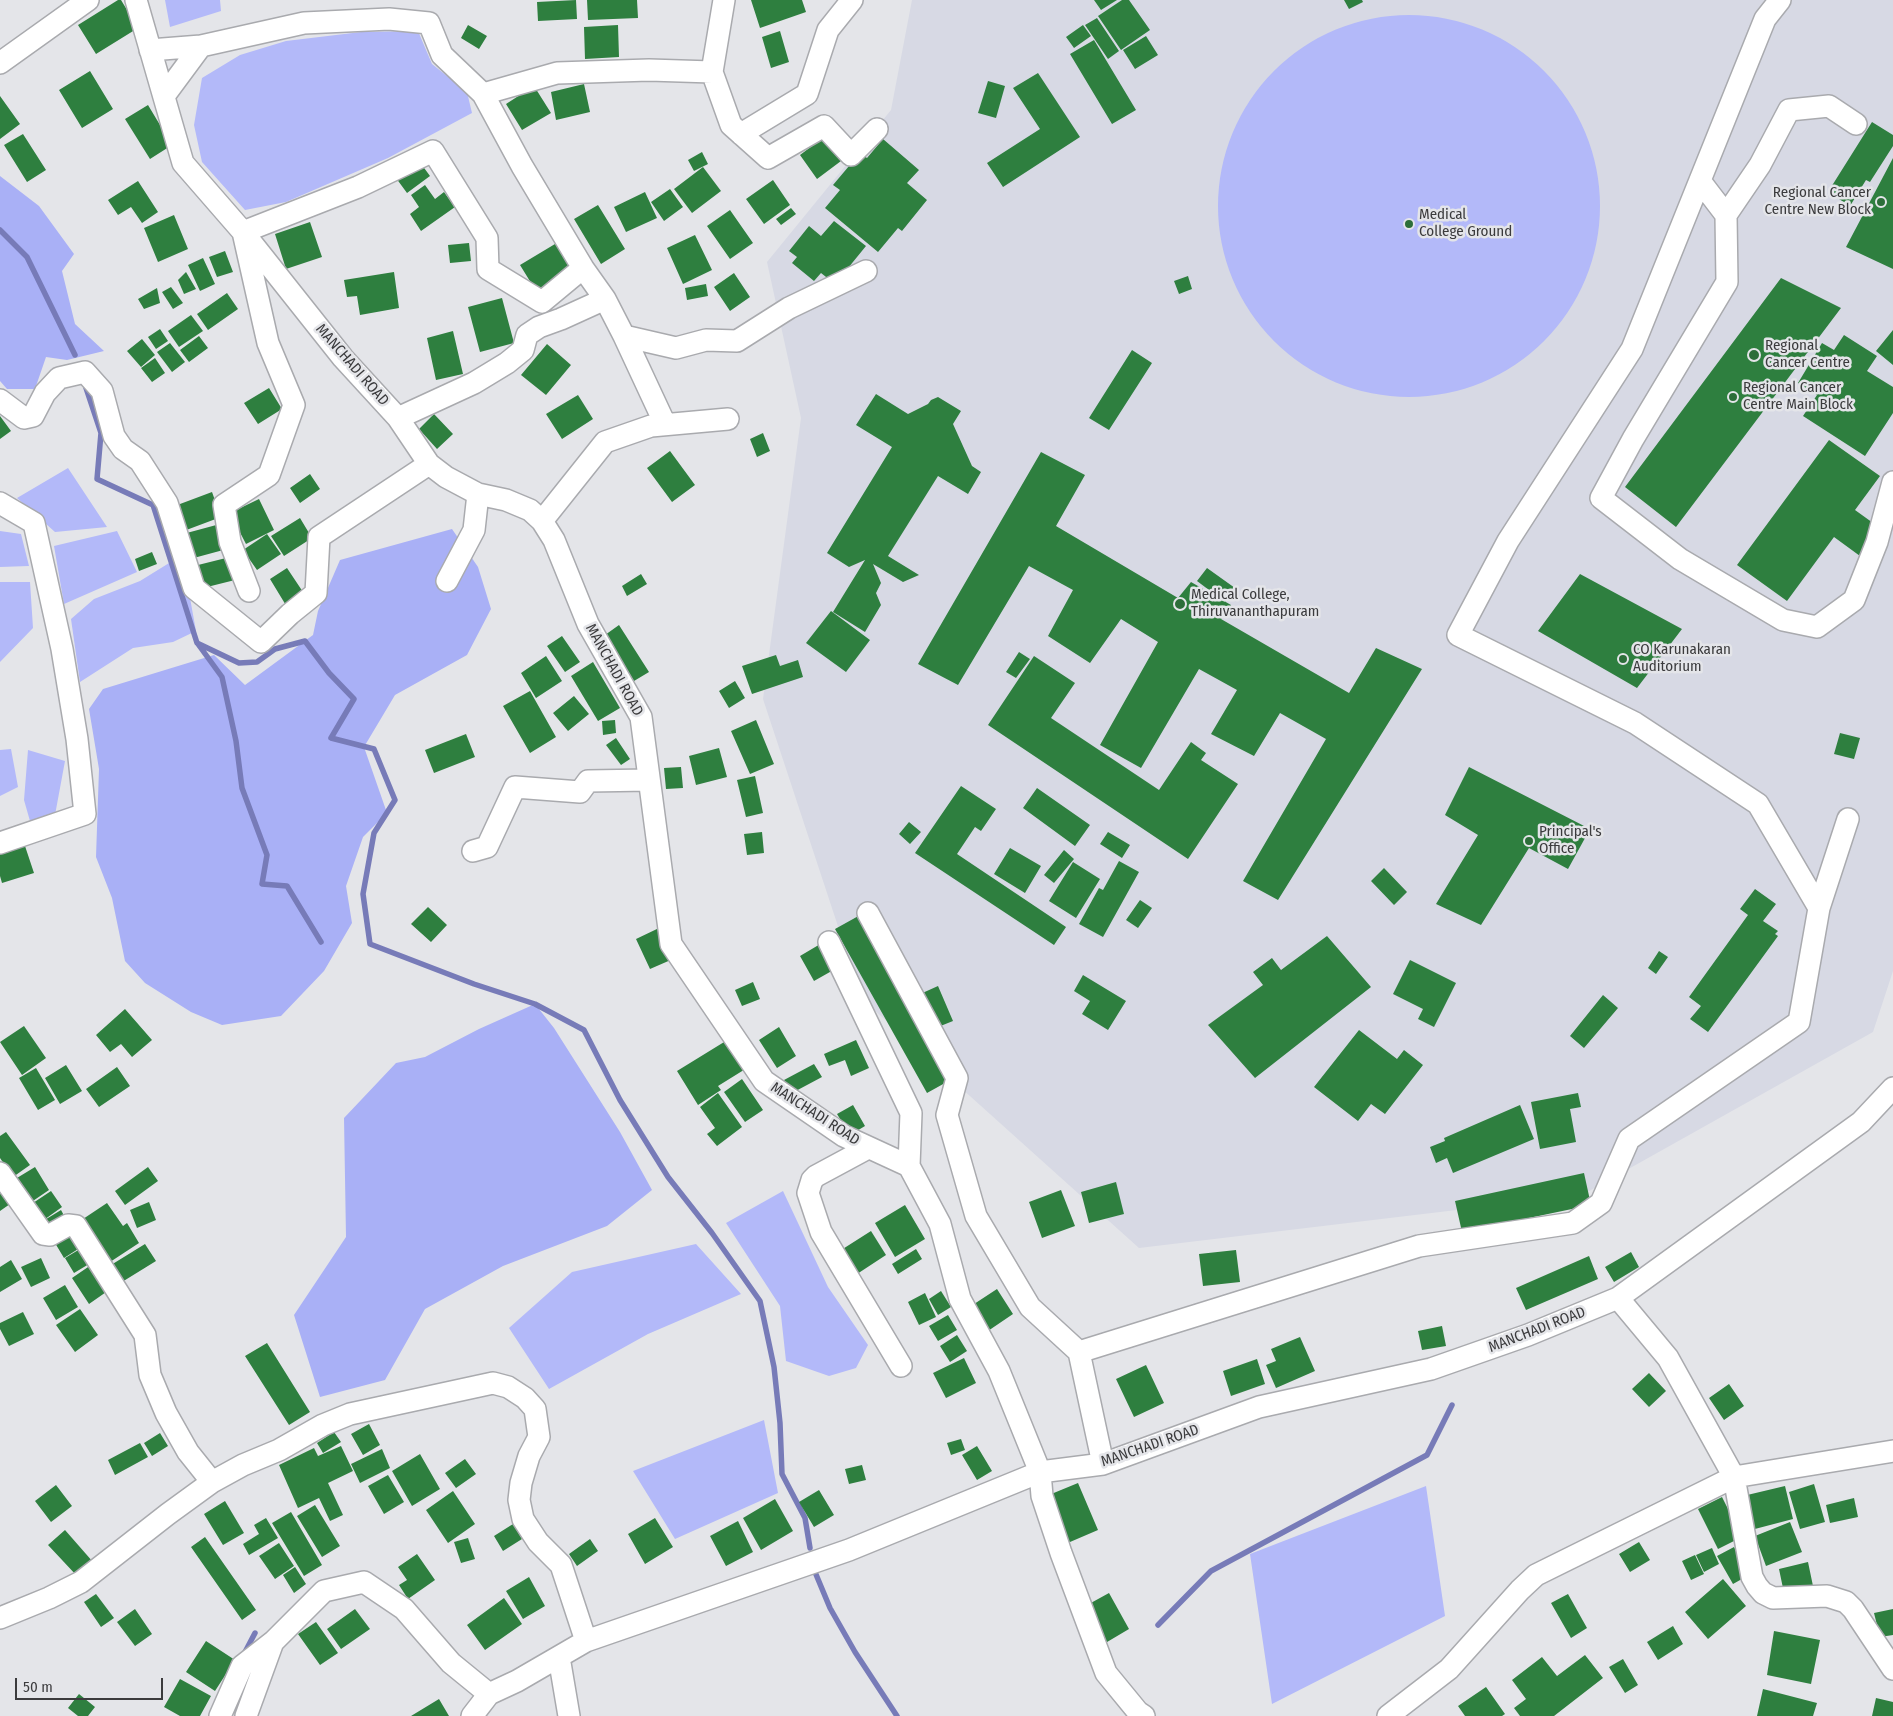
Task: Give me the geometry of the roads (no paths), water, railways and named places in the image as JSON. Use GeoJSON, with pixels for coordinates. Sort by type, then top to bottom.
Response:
{"type":"FeatureCollection","features":[{"type":"Feature","properties":{"kind":"street"},"geometry":{"type":"LineString","coordinates":[[0,63],[88,0]]}},
{"type":"Feature","properties":{"kind":"street","name":"MANCHADI ROAD"},"geometry":{"type":"LineString","coordinates":[[136,0],[184,163],[243,232],[343,358],[398,418],[429,464],[446,477],[478,494],[506,500],[530,510],[542,521],[554,540],[588,624],[641,717],[671,944],[764,1081],[844,1136],[909,1166]]}},
{"type":"Feature","properties":{"kind":"street"},"geometry":{"type":"LineString","coordinates":[[724,0],[712,72],[731,125],[768,158],[824,126],[851,155],[877,129]]}},
{"type":"Feature","properties":{"kind":"street"},"geometry":{"type":"LineString","coordinates":[[741,134],[807,94],[828,30],[852,0]]}},
{"type":"Feature","properties":{"kind":"street"},"geometry":{"type":"LineString","coordinates":[[1780,0],[1765,19],[1632,349],[1508,541],[1458,635],[1635,724],[1758,804],[1819,908]]}},
{"type":"Feature","properties":{"kind":"street"},"geometry":{"type":"LineString","coordinates":[[150,50],[201,46],[304,23],[389,19],[429,23],[442,55],[483,94],[522,166],[583,268],[605,299],[665,424]]}},
{"type":"Feature","properties":{"kind":"street"},"geometry":{"type":"LineString","coordinates":[[164,96],[201,46]]}},
{"type":"Feature","properties":{"kind":"street"},"geometry":{"type":"LineString","coordinates":[[483,94],[557,73],[649,70],[712,72]]}},
{"type":"Feature","properties":{"kind":"street"},"geometry":{"type":"LineString","coordinates":[[1856,124],[1829,106],[1789,110],[1760,165],[1726,215],[1727,282],[1633,439],[1601,498],[1680,559],[1782,620],[1816,627],[1854,600],[1877,542],[1893,482]]}},
{"type":"Feature","properties":{"kind":"street"},"geometry":{"type":"LineString","coordinates":[[249,591],[230,542],[224,505],[269,475],[294,404],[268,343],[243,232],[358,187],[433,151],[487,238],[488,269],[542,302],[583,268]]}},
{"type":"Feature","properties":{"kind":"street"},"geometry":{"type":"LineString","coordinates":[[1700,180],[1726,215]]}},
{"type":"Feature","properties":{"kind":"street"},"geometry":{"type":"LineString","coordinates":[[624,336],[676,348],[706,340],[737,341],[789,308],[866,271]]}},
{"type":"Feature","properties":{"kind":"street"},"geometry":{"type":"LineString","coordinates":[[398,418],[474,383],[507,364],[523,350],[527,335],[539,327],[561,320],[605,299]]}},
{"type":"Feature","properties":{"kind":"street"},"geometry":{"type":"LineString","coordinates":[[0,400],[24,418],[32,416],[45,393],[59,378],[85,372],[102,391],[114,436],[122,449],[140,461],[167,503],[194,588],[262,642],[290,614],[316,593],[319,537],[429,464]]}},
{"type":"Feature","properties":{"kind":"street"},"geometry":{"type":"LineString","coordinates":[[542,521],[605,442],[636,431],[665,424],[728,419]]}},
{"type":"Feature","properties":{"kind":"street"},"geometry":{"type":"LineString","coordinates":[[447,581],[474,530],[478,494]]}},
{"type":"Feature","properties":{"kind":"street"},"geometry":{"type":"LineString","coordinates":[[0,503],[34,524],[62,649],[77,739],[85,814],[0,843]]}},
{"type":"Feature","properties":{"kind":"street"},"geometry":{"type":"LineString","coordinates":[[473,851],[486,847],[515,787],[580,792],[588,781],[650,780]]}},
{"type":"Feature","properties":{"kind":"street"},"geometry":{"type":"LineString","coordinates":[[1080,1352],[1420,1246],[1573,1223],[1601,1203],[1629,1139],[1799,1022],[1819,908],[1848,819]]}},
{"type":"Feature","properties":{"kind":"street"},"geometry":{"type":"LineString","coordinates":[[868,913],[957,1078],[947,1115],[976,1216],[1030,1307],[1080,1352],[1103,1464]]}},
{"type":"Feature","properties":{"kind":"street"},"geometry":{"type":"LineString","coordinates":[[829,942],[911,1114],[909,1166],[940,1224],[960,1299],[1000,1371],[1040,1472],[1042,1496],[1061,1554],[1106,1673],[1138,1712],[1144,1716]]}},
{"type":"Feature","properties":{"kind":"street","name":"MANCHADI ROAD"},"geometry":{"type":"LineString","coordinates":[[489,1694],[517,1681],[586,1641],[849,1550],[1040,1472],[1103,1464],[1259,1407],[1431,1369],[1528,1335],[1618,1298],[1861,1122],[1893,1088]]}},
{"type":"Feature","properties":{"kind":"street"},"geometry":{"type":"LineString","coordinates":[[868,1148],[816,1176],[812,1180],[808,1193],[821,1232],[901,1366]]}},
{"type":"Feature","properties":{"kind":"street"},"geometry":{"type":"LineString","coordinates":[[0,1173],[43,1234],[50,1235],[68,1225],[76,1226],[145,1335],[150,1375],[166,1413],[188,1452],[212,1482]]}},
{"type":"Feature","properties":{"kind":"street"},"geometry":{"type":"LineString","coordinates":[[1618,1298],[1668,1358],[1734,1477],[1752,1577],[1757,1586],[1763,1593],[1773,1598],[1827,1596],[1846,1602],[1890,1660]]}},
{"type":"Feature","properties":{"kind":"street"},"geometry":{"type":"LineString","coordinates":[[0,1618],[81,1582],[212,1482],[243,1465],[279,1450],[323,1425],[350,1414],[493,1383],[508,1387],[524,1398],[535,1409],[539,1437],[529,1456],[521,1483],[519,1500],[523,1519],[538,1542],[561,1565],[586,1641]]}},
{"type":"Feature","properties":{"kind":"street"},"geometry":{"type":"LineString","coordinates":[[1388,1716],[1449,1669],[1520,1590],[1536,1576],[1734,1477],[1893,1451]]}},
{"type":"Feature","properties":{"kind":"street"},"geometry":{"type":"LineString","coordinates":[[246,1716],[273,1642],[324,1591],[364,1582],[404,1609],[451,1663],[489,1694],[472,1716]]}},
{"type":"Feature","properties":{"kind":"street"},"geometry":{"type":"LineString","coordinates":[[220,1716],[242,1666],[278,1638]]}},
{"type":"Feature","properties":{"kind":"street"},"geometry":{"type":"LineString","coordinates":[[559,1657],[569,1716]]}},
{"type":"Feature","properties":{"kind":"waterway"},"geometry":{"type":"LineString","coordinates":[[0,230],[27,257],[75,355]]}},
{"type":"Feature","properties":{"kind":"waterway"},"geometry":{"type":"LineString","coordinates":[[86,388],[101,433],[97,479],[153,505],[197,643],[239,663],[257,662],[275,649],[305,641],[329,673],[354,699],[331,738],[374,749],[395,800],[374,833],[363,894],[370,944],[474,984],[535,1004],[584,1030],[620,1100],[668,1177],[712,1233],[760,1301],[774,1367],[780,1423],[782,1474],[805,1518],[810,1548]]}},
{"type":"Feature","properties":{"kind":"waterway"},"geometry":{"type":"LineString","coordinates":[[198,644],[222,677],[236,741],[242,788],[267,855],[262,884],[287,886],[321,942]]}},
{"type":"Feature","properties":{"kind":"waterway"},"geometry":{"type":"LineString","coordinates":[[1158,1625],[1211,1571],[1427,1455],[1452,1405]]}},
{"type":"Feature","properties":{"kind":"waterway"},"geometry":{"type":"LineString","coordinates":[[815,1572],[830,1608],[855,1652],[897,1716]]}},
{"type":"Feature","properties":{"kind":"waterway"},"geometry":{"type":"LineString","coordinates":[[244,1654],[255,1633]]}},
{"type":"Feature","properties":{"kind":"place","name":"Regional Cancer Centre New Block"},"geometry":{"type":"Point","coordinates":[1881,202]}},
{"type":"Feature","properties":{"kind":"place","name":"Medical College Ground"},"geometry":{"type":"Point","coordinates":[1409,224]}},
{"type":"Feature","properties":{"kind":"place","name":"Regional Cancer Centre"},"geometry":{"type":"Point","coordinates":[1754,355]}},
{"type":"Feature","properties":{"kind":"place","name":"Regional Cancer Centre Main Block"},"geometry":{"type":"Point","coordinates":[1733,397]}},
{"type":"Feature","properties":{"kind":"place","name":"Medical College, Thiruvananthapuram"},"geometry":{"type":"Point","coordinates":[1180,604]}},
{"type":"Feature","properties":{"kind":"place","name":"CO Karunakaran Auditorium"},"geometry":{"type":"Point","coordinates":[1623,659]}},
{"type":"Feature","properties":{"kind":"place","name":"Principal's Office"},"geometry":{"type":"Point","coordinates":[1529,841]}}]}
